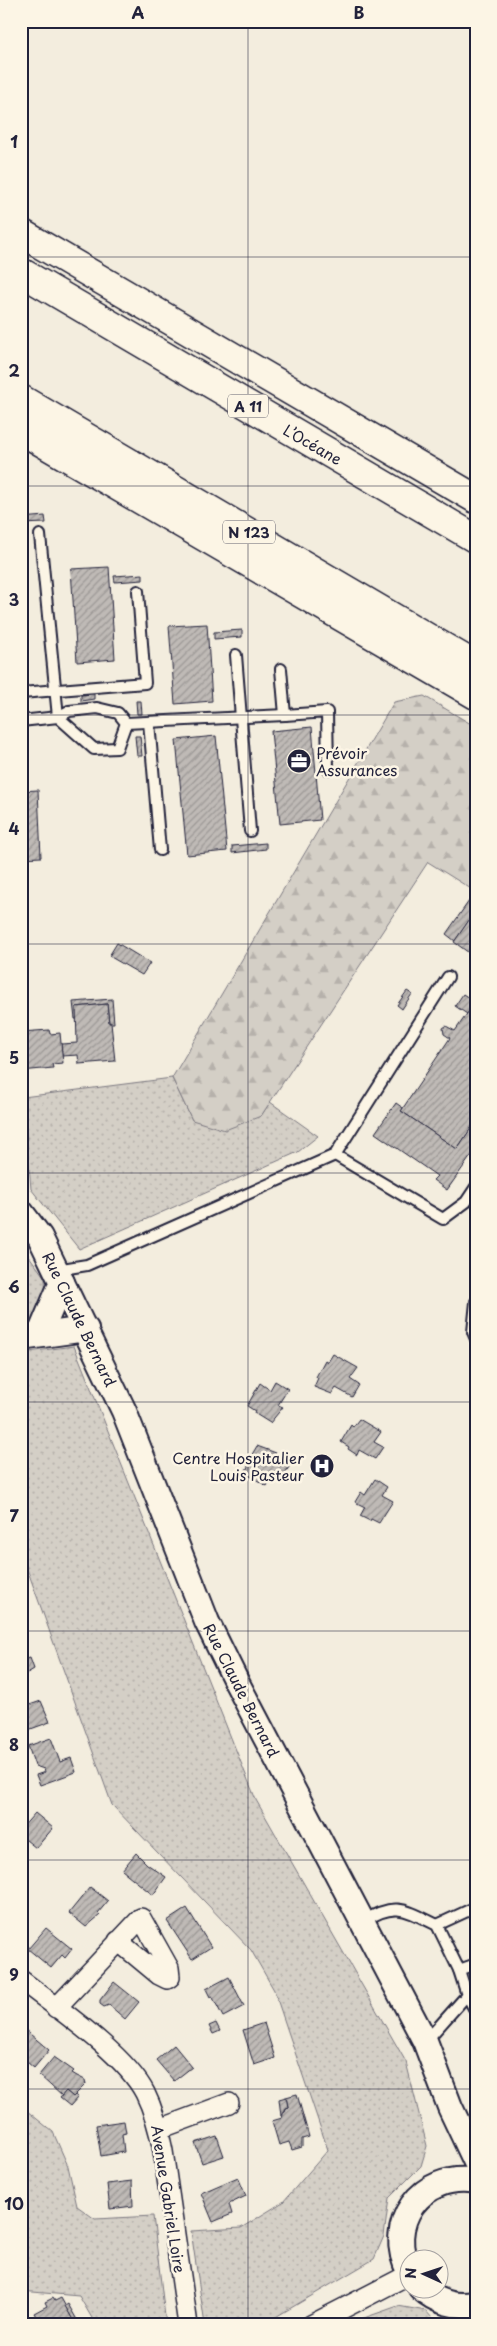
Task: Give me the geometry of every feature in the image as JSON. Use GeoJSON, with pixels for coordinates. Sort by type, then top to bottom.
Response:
{"type":"FeatureCollection","features":[{"type":"Feature","properties":{"kind":"main road","name":"A 11"},"geometry":{"type":"LineString","coordinates":[[21,233],[476,499]]}},
{"type":"Feature","properties":{"kind":"main road","name":"L’Océane"},"geometry":{"type":"LineString","coordinates":[[21,272],[476,539]]}},
{"type":"Feature","properties":{"kind":"main road","name":"N 123"},"geometry":{"type":"LineString","coordinates":[[21,399],[476,666]]}},
{"type":"Feature","properties":{"kind":"main road","name":"N 123"},"geometry":{"type":"LineString","coordinates":[[21,430],[476,695]]}},
{"type":"Feature","properties":{"kind":"street","name":"Rue Claude Bernard"},"geometry":{"type":"LineString","coordinates":[[21,1212],[40,1237],[124,1411],[207,1622],[237,1683],[364,1921],[425,2041],[450,2107],[476,2162]]}},
{"type":"Feature","properties":{"kind":"street"},"geometry":{"type":"LineString","coordinates":[[30,1336],[59,1276]]}},
{"type":"Feature","properties":{"kind":"street"},"geometry":{"type":"LineString","coordinates":[[30,1336],[86,1329]]}},
{"type":"Feature","properties":{"kind":"street"},"geometry":{"type":"LineString","coordinates":[[56,2008],[118,1941]]}},
{"type":"Feature","properties":{"kind":"street","name":"Avenue Gabriel Loire"},"geometry":{"type":"LineString","coordinates":[[21,1980],[125,2066],[144,2091],[159,2129],[188,2325]]}},
{"type":"Feature","properties":{"kind":"street"},"geometry":{"type":"LineString","coordinates":[[159,2129],[229,2103]]}},
{"type":"Feature","properties":{"kind":"street"},"geometry":{"type":"LineString","coordinates":[[401,2248],[400,2237],[404,2220],[411,2207],[427,2190],[443,2182],[462,2179],[476,2181]]}},
{"type":"Feature","properties":{"kind":"street"},"geometry":{"type":"LineString","coordinates":[[311,2325],[400,2279]]}},
{"type":"Feature","properties":{"kind":"street"},"geometry":{"type":"LineString","coordinates":[[436,2298],[473,2311]]}},
{"type":"Feature","properties":{"kind":"lane"},"geometry":{"type":"LineString","coordinates":[[40,535],[58,717],[94,749],[117,748],[126,723]]}},
{"type":"Feature","properties":{"kind":"lane"},"geometry":{"type":"LineString","coordinates":[[21,692],[145,683],[138,591]]}},
{"type":"Feature","properties":{"kind":"lane"},"geometry":{"type":"LineString","coordinates":[[236,655],[250,831]]}},
{"type":"Feature","properties":{"kind":"lane"},"geometry":{"type":"LineString","coordinates":[[281,669],[285,715]]}},
{"type":"Feature","properties":{"kind":"lane"},"geometry":{"type":"LineString","coordinates":[[21,721],[58,717],[69,711],[97,708],[118,713],[126,723]]}},
{"type":"Feature","properties":{"kind":"lane"},"geometry":{"type":"LineString","coordinates":[[126,723],[327,712],[328,769]]}},
{"type":"Feature","properties":{"kind":"lane"},"geometry":{"type":"LineString","coordinates":[[149,722],[160,850]]}},
{"type":"Feature","properties":{"kind":"lane"},"geometry":{"type":"LineString","coordinates":[[59,1276],[335,1155],[448,977]]}},
{"type":"Feature","properties":{"kind":"lane"},"geometry":{"type":"LineString","coordinates":[[335,1155],[443,1218],[466,1202],[476,1187]]}},
{"type":"Feature","properties":{"kind":"lane"},"geometry":{"type":"LineString","coordinates":[[476,1302],[473,1332],[476,1339]]}},
{"type":"Feature","properties":{"kind":"lane"},"geometry":{"type":"LineString","coordinates":[[466,1911],[476,1897]]}},
{"type":"Feature","properties":{"kind":"lane"},"geometry":{"type":"LineString","coordinates":[[437,1925],[476,1907]]}},
{"type":"Feature","properties":{"kind":"lane"},"geometry":{"type":"LineString","coordinates":[[364,1921],[378,1912],[395,1908],[437,1925],[471,1993],[476,2012]]}},
{"type":"Feature","properties":{"kind":"lane"},"geometry":{"type":"LineString","coordinates":[[459,1970],[476,1964]]}},
{"type":"Feature","properties":{"kind":"lane"},"geometry":{"type":"LineString","coordinates":[[425,2041],[471,1993]]}},
{"type":"Feature","properties":{"kind":"green space"},"geometry":{"type":"Polygon","coordinates":[[[424,696],[476,727],[476,892],[428,862],[261,1116],[225,1130],[192,1120],[172,1078],[394,702],[424,696]]]}},
{"type":"Feature","properties":{"kind":"green space"},"geometry":{"type":"Polygon","coordinates":[[[172,1078],[192,1120],[261,1116],[270,1102],[318,1136],[298,1152],[79,1249],[31,1189],[23,1097],[172,1078]]]}},
{"type":"Feature","properties":{"kind":"green space"},"geometry":{"type":"Polygon","coordinates":[[[21,1245],[45,1278],[46,1304],[37,1319],[21,1328],[21,1245]]]}},
{"type":"Feature","properties":{"kind":"green space"},"geometry":{"type":"Polygon","coordinates":[[[74,1346],[256,1800],[406,2062],[427,2146],[421,2166],[389,2198],[384,2236],[374,2259],[262,2325],[205,2325],[191,2231],[241,2228],[283,2202],[328,2150],[274,1990],[251,1950],[112,1805],[21,1552],[21,1353],[74,1346]]]}},
{"type":"Feature","properties":{"kind":"green space"},"geometry":{"type":"Polygon","coordinates":[[[21,2106],[53,2132],[68,2166],[77,2206],[95,2219],[153,2216],[166,2325],[96,2325],[79,2296],[21,2291],[21,2106]]]}},
{"type":"Feature","properties":{"kind":"green space"},"geometry":{"type":"Polygon","coordinates":[[[398,2306],[426,2311],[438,2325],[344,2325],[398,2306]]]}},
{"type":"Feature","properties":{"kind":"building"},"geometry":{"type":"Polygon","coordinates":[[[45,516],[46,523],[21,524],[21,518],[45,516]]]}},
{"type":"Feature","properties":{"kind":"building"},"geometry":{"type":"Polygon","coordinates":[[[109,567],[115,659],[77,662],[71,569],[109,567]]]}},
{"type":"Feature","properties":{"kind":"building"},"geometry":{"type":"Polygon","coordinates":[[[143,574],[143,580],[115,582],[114,576],[143,574]]]}},
{"type":"Feature","properties":{"kind":"building"},"geometry":{"type":"Polygon","coordinates":[[[207,624],[212,701],[175,704],[169,626],[207,624]]]}},
{"type":"Feature","properties":{"kind":"building"},"geometry":{"type":"Polygon","coordinates":[[[242,630],[242,637],[214,639],[214,632],[242,630]]]}},
{"type":"Feature","properties":{"kind":"building"},"geometry":{"type":"Polygon","coordinates":[[[94,694],[94,699],[81,701],[81,695],[94,694]]]}},
{"type":"Feature","properties":{"kind":"building"},"geometry":{"type":"Polygon","coordinates":[[[136,701],[141,701],[142,714],[137,714],[136,701]]]}},
{"type":"Feature","properties":{"kind":"building"},"geometry":{"type":"Polygon","coordinates":[[[312,727],[320,820],[280,824],[271,731],[312,727]]]}},
{"type":"Feature","properties":{"kind":"building"},"geometry":{"type":"Polygon","coordinates":[[[135,736],[140,736],[142,756],[137,756],[135,736]]]}},
{"type":"Feature","properties":{"kind":"building"},"geometry":{"type":"Polygon","coordinates":[[[216,736],[227,851],[187,855],[176,740],[216,736]]]}},
{"type":"Feature","properties":{"kind":"building"},"geometry":{"type":"Polygon","coordinates":[[[38,790],[41,857],[21,858],[21,791],[38,790]]]}},
{"type":"Feature","properties":{"kind":"building"},"geometry":{"type":"Polygon","coordinates":[[[266,843],[266,849],[232,853],[232,846],[266,843]]]}},
{"type":"Feature","properties":{"kind":"building"},"geometry":{"type":"Polygon","coordinates":[[[469,901],[476,907],[476,910],[455,941],[446,934],[469,901]]]}},
{"type":"Feature","properties":{"kind":"building"},"geometry":{"type":"Polygon","coordinates":[[[476,910],[476,958],[454,942],[476,910]]]}},
{"type":"Feature","properties":{"kind":"building"},"geometry":{"type":"Polygon","coordinates":[[[117,943],[150,963],[142,975],[109,956],[117,943]]]}},
{"type":"Feature","properties":{"kind":"building"},"geometry":{"type":"Polygon","coordinates":[[[407,991],[412,994],[402,1009],[397,1005],[407,991]]]}},
{"type":"Feature","properties":{"kind":"building"},"geometry":{"type":"Polygon","coordinates":[[[463,994],[475,1002],[467,1014],[455,1006],[463,994]]]}},
{"type":"Feature","properties":{"kind":"building"},"geometry":{"type":"Polygon","coordinates":[[[112,999],[114,1023],[109,1023],[107,1004],[76,1007],[77,1019],[75,1019],[73,1002],[112,999]]]}},
{"type":"Feature","properties":{"kind":"building"},"geometry":{"type":"Polygon","coordinates":[[[476,1001],[476,1121],[457,1149],[401,1111],[450,1038],[444,1034],[443,1028],[446,1026],[455,1031],[476,1001]]]}},
{"type":"Feature","properties":{"kind":"building"},"geometry":{"type":"Polygon","coordinates":[[[107,1004],[115,1061],[79,1064],[78,1055],[62,1056],[61,1044],[77,1043],[76,1007],[107,1004]]]}},
{"type":"Feature","properties":{"kind":"building"},"geometry":{"type":"Polygon","coordinates":[[[49,1030],[50,1034],[60,1033],[63,1063],[52,1064],[53,1068],[21,1071],[21,1032],[49,1030]]]}},
{"type":"Feature","properties":{"kind":"building"},"geometry":{"type":"Polygon","coordinates":[[[396,1103],[403,1108],[401,1111],[457,1149],[476,1121],[476,1149],[447,1190],[433,1180],[437,1176],[375,1133],[396,1103]]]}},
{"type":"Feature","properties":{"kind":"building"},"geometry":{"type":"Polygon","coordinates":[[[333,1354],[358,1368],[350,1379],[359,1385],[352,1397],[336,1388],[332,1394],[314,1387],[318,1378],[316,1377],[325,1360],[328,1362],[333,1354]]]}},
{"type":"Feature","properties":{"kind":"building"},"geometry":{"type":"Polygon","coordinates":[[[275,1381],[288,1389],[278,1405],[283,1407],[270,1423],[247,1406],[260,1383],[270,1390],[275,1381]]]}},
{"type":"Feature","properties":{"kind":"building"},"geometry":{"type":"Polygon","coordinates":[[[359,1419],[381,1432],[374,1442],[383,1447],[375,1459],[359,1450],[357,1455],[341,1442],[351,1425],[353,1427],[359,1419]]]}},
{"type":"Feature","properties":{"kind":"building"},"geometry":{"type":"Polygon","coordinates":[[[257,1446],[276,1453],[272,1458],[289,1467],[281,1480],[273,1475],[267,1486],[245,1473],[249,1464],[247,1463],[257,1446]]]}},
{"type":"Feature","properties":{"kind":"building"},"geometry":{"type":"Polygon","coordinates":[[[375,1479],[387,1487],[382,1495],[393,1501],[379,1523],[360,1516],[365,1507],[355,1502],[361,1492],[365,1495],[375,1479]]]}},
{"type":"Feature","properties":{"kind":"building"},"geometry":{"type":"Polygon","coordinates":[[[21,1654],[23,1660],[30,1658],[34,1669],[21,1677],[21,1654]]]}},
{"type":"Feature","properties":{"kind":"building"},"geometry":{"type":"Polygon","coordinates":[[[41,1701],[50,1722],[28,1730],[21,1708],[41,1701]]]}},
{"type":"Feature","properties":{"kind":"building"},"geometry":{"type":"Polygon","coordinates":[[[51,1738],[60,1762],[71,1758],[76,1772],[40,1785],[36,1775],[45,1772],[44,1769],[35,1766],[28,1746],[51,1738]]]}},
{"type":"Feature","properties":{"kind":"building"},"geometry":{"type":"Polygon","coordinates":[[[35,1813],[53,1828],[36,1848],[21,1836],[21,1829],[35,1813]]]}},
{"type":"Feature","properties":{"kind":"building"},"geometry":{"type":"Polygon","coordinates":[[[136,1853],[147,1864],[166,1877],[153,1895],[122,1870],[136,1853]]]}},
{"type":"Feature","properties":{"kind":"building"},"geometry":{"type":"Polygon","coordinates":[[[90,1887],[108,1901],[98,1913],[100,1915],[86,1927],[69,1913],[90,1887]]]}},
{"type":"Feature","properties":{"kind":"building"},"geometry":{"type":"Polygon","coordinates":[[[187,1908],[211,1947],[192,1959],[167,1921],[187,1908]]]}},
{"type":"Feature","properties":{"kind":"building"},"geometry":{"type":"Polygon","coordinates":[[[46,1928],[72,1949],[65,1958],[62,1955],[51,1968],[28,1949],[46,1928]]]}},
{"type":"Feature","properties":{"kind":"building"},"geometry":{"type":"Polygon","coordinates":[[[229,1977],[244,2006],[223,2017],[206,1989],[229,1977]]]}},
{"type":"Feature","properties":{"kind":"building"},"geometry":{"type":"Polygon","coordinates":[[[114,1982],[139,2002],[125,2019],[109,2005],[104,2007],[100,2004],[100,2000],[114,1982]]]}},
{"type":"Feature","properties":{"kind":"building"},"geometry":{"type":"Polygon","coordinates":[[[216,2023],[220,2031],[213,2034],[209,2026],[216,2023]]]}},
{"type":"Feature","properties":{"kind":"building"},"geometry":{"type":"Polygon","coordinates":[[[264,2023],[275,2058],[254,2065],[243,2030],[264,2023]]]}},
{"type":"Feature","properties":{"kind":"building"},"geometry":{"type":"Polygon","coordinates":[[[24,2029],[49,2050],[34,2068],[21,2057],[21,2033],[24,2029]]]}},
{"type":"Feature","properties":{"kind":"building"},"geometry":{"type":"Polygon","coordinates":[[[174,2045],[192,2067],[174,2081],[156,2060],[174,2045]]]}},
{"type":"Feature","properties":{"kind":"building"},"geometry":{"type":"Polygon","coordinates":[[[54,2057],[74,2071],[72,2073],[85,2080],[86,2084],[73,2097],[66,2091],[62,2096],[39,2075],[54,2057]]]}},
{"type":"Feature","properties":{"kind":"building"},"geometry":{"type":"Polygon","coordinates":[[[66,2091],[73,2097],[75,2095],[78,2097],[70,2106],[60,2098],[66,2091]]]}},
{"type":"Feature","properties":{"kind":"building"},"geometry":{"type":"Polygon","coordinates":[[[297,2094],[309,2137],[302,2139],[302,2147],[292,2150],[289,2142],[279,2145],[272,2121],[282,2118],[285,2108],[288,2107],[286,2097],[297,2094]]]}},
{"type":"Feature","properties":{"kind":"building"},"geometry":{"type":"Polygon","coordinates":[[[286,2097],[288,2107],[285,2108],[281,2116],[279,2099],[286,2097]]]}},
{"type":"Feature","properties":{"kind":"building"},"geometry":{"type":"Polygon","coordinates":[[[124,2121],[126,2133],[122,2134],[124,2152],[101,2156],[96,2125],[124,2121]]]}},
{"type":"Feature","properties":{"kind":"building"},"geometry":{"type":"Polygon","coordinates":[[[217,2136],[224,2156],[202,2163],[195,2143],[217,2136]]]}},
{"type":"Feature","properties":{"kind":"building"},"geometry":{"type":"Polygon","coordinates":[[[238,2177],[246,2196],[229,2204],[232,2214],[213,2222],[201,2193],[238,2177]]]}},
{"type":"Feature","properties":{"kind":"building"},"geometry":{"type":"Polygon","coordinates":[[[132,2181],[133,2206],[110,2209],[107,2184],[132,2181]]]}},
{"type":"Feature","properties":{"kind":"building"},"geometry":{"type":"Polygon","coordinates":[[[53,2298],[55,2301],[61,2298],[76,2325],[41,2325],[34,2313],[47,2306],[45,2302],[53,2298]]]}},
{"type":"Feature","properties":{"kind":"building"},"geometry":{"type":"Polygon","coordinates":[[[68,2304],[80,2325],[76,2325],[65,2306],[68,2304]]]}},
{"type":"Feature","properties":{"kind":"place","name":"Prévoir Assurances"},"geometry":{"type":"Point","coordinates":[299,761]}},
{"type":"Feature","properties":{"kind":"place","name":"Centre Hospitalier Louis Pasteur"},"geometry":{"type":"Point","coordinates":[322,1466]}}]}
